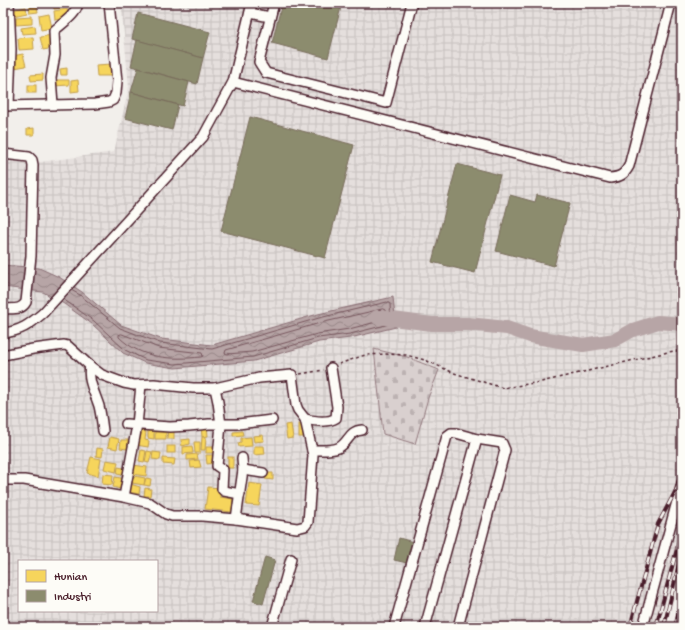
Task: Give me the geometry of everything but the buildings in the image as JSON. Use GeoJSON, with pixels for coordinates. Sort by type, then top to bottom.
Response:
{"type":"FeatureCollection","features":[{"type":"Feature","properties":{"kind":"street"},"geometry":{"type":"LineString","coordinates":[[9,3],[11,49],[6,106],[95,104],[108,102],[114,99],[117,81],[109,3]]}},
{"type":"Feature","properties":{"kind":"street"},"geometry":{"type":"LineString","coordinates":[[53,104],[51,78],[55,55],[54,31],[69,18],[77,8],[78,3]]}},
{"type":"Feature","properties":{"kind":"street"},"geometry":{"type":"LineString","coordinates":[[3,333],[20,330],[28,326],[43,313],[203,137],[233,82],[252,3]]}},
{"type":"Feature","properties":{"kind":"street"},"geometry":{"type":"LineString","coordinates":[[274,3],[259,62],[266,73],[386,103],[412,3]]}},
{"type":"Feature","properties":{"kind":"street"},"geometry":{"type":"LineString","coordinates":[[233,82],[610,178],[619,177],[626,173],[629,166],[671,3]]}},
{"type":"Feature","properties":{"kind":"street"},"geometry":{"type":"LineString","coordinates":[[250,13],[270,17]]}},
{"type":"Feature","properties":{"kind":"street"},"geometry":{"type":"LineString","coordinates":[[3,154],[27,157],[32,162],[30,260],[26,302],[22,308],[3,309]]}},
{"type":"Feature","properties":{"kind":"street"},"geometry":{"type":"LineString","coordinates":[[3,355],[64,345],[68,346],[90,366],[110,378],[124,383],[141,385],[154,384],[193,388],[215,388],[259,378],[292,375],[296,408],[305,419],[312,450],[313,463],[308,518],[305,526],[288,527],[236,519],[202,516],[172,516],[166,514],[150,503],[124,497],[24,480],[3,480]]}},
{"type":"Feature","properties":{"kind":"street"},"geometry":{"type":"LineString","coordinates":[[90,366],[90,380],[99,407],[103,431]]}},
{"type":"Feature","properties":{"kind":"street"},"geometry":{"type":"LineString","coordinates":[[305,419],[314,421],[332,420],[336,418],[337,407],[331,368]]}},
{"type":"Feature","properties":{"kind":"street"},"geometry":{"type":"LineString","coordinates":[[124,497],[137,425],[141,385]]}},
{"type":"Feature","properties":{"kind":"street"},"geometry":{"type":"LineString","coordinates":[[215,388],[221,425],[217,466],[223,470],[222,489],[226,492],[240,494]]}},
{"type":"Feature","properties":{"kind":"street"},"geometry":{"type":"LineString","coordinates":[[126,424],[170,427],[209,424],[221,425],[272,420]]}},
{"type":"Feature","properties":{"kind":"street"},"geometry":{"type":"LineString","coordinates":[[312,450],[339,448],[355,431],[362,430]]}},
{"type":"Feature","properties":{"kind":"street"},"geometry":{"type":"LineString","coordinates":[[394,627],[447,436],[451,433],[502,443],[505,450],[458,627]]}},
{"type":"Feature","properties":{"kind":"street"},"geometry":{"type":"LineString","coordinates":[[425,627],[477,439]]}},
{"type":"Feature","properties":{"kind":"street"},"geometry":{"type":"LineString","coordinates":[[236,519],[243,470],[242,458]]}},
{"type":"Feature","properties":{"kind":"street"},"geometry":{"type":"LineString","coordinates":[[243,470],[263,473]]}},
{"type":"Feature","properties":{"kind":"street"},"geometry":{"type":"LineString","coordinates":[[643,627],[682,483]]}},
{"type":"Feature","properties":{"kind":"street"},"geometry":{"type":"LineString","coordinates":[[272,627],[291,559]]}},
{"type":"Feature","properties":{"kind":"path"},"geometry":{"type":"LineString","coordinates":[[292,375],[331,368],[351,359],[365,355],[398,354],[425,360],[454,372],[503,388],[541,382],[671,351],[682,352]]}},
{"type":"Feature","properties":{"kind":"shaded area"},"geometry":{"type":"Polygon","coordinates":[[[121,3],[682,3],[682,262],[675,345],[682,348],[682,541],[659,627],[3,627],[3,159],[33,163],[114,152],[129,87],[121,3]]]}},
{"type":"Feature","properties":{"kind":"green space"},"geometry":{"type":"Polygon","coordinates":[[[374,349],[407,357],[439,370],[428,398],[415,444],[383,434],[374,349]]]}},
{"type":"Feature","properties":{"kind":"water"},"geometry":{"type":"Polygon","coordinates":[[[3,265],[39,268],[59,277],[82,292],[121,325],[161,339],[212,345],[318,314],[393,297],[396,327],[350,338],[319,342],[254,361],[175,368],[145,363],[123,353],[92,324],[64,304],[43,292],[3,287],[3,265]]]}},
{"type":"Feature","properties":{"kind":"waterway"},"geometry":{"type":"LineString","coordinates":[[377,317],[432,324],[468,324],[507,328],[530,336],[583,345],[615,340],[633,330],[658,322],[682,324]]}},
{"type":"Feature","properties":{"kind":"railway"},"geometry":{"type":"LineString","coordinates":[[630,627],[658,524],[682,479]]}},
{"type":"Feature","properties":{"kind":"railway"},"geometry":{"type":"LineString","coordinates":[[656,627],[682,530]]}},
{"type":"Feature","properties":{"kind":"railway"},"geometry":{"type":"LineString","coordinates":[[664,627],[681,555]]}},
{"type":"Feature","properties":{"kind":"railway"},"geometry":{"type":"LineString","coordinates":[[675,627],[682,600]]}}]}
